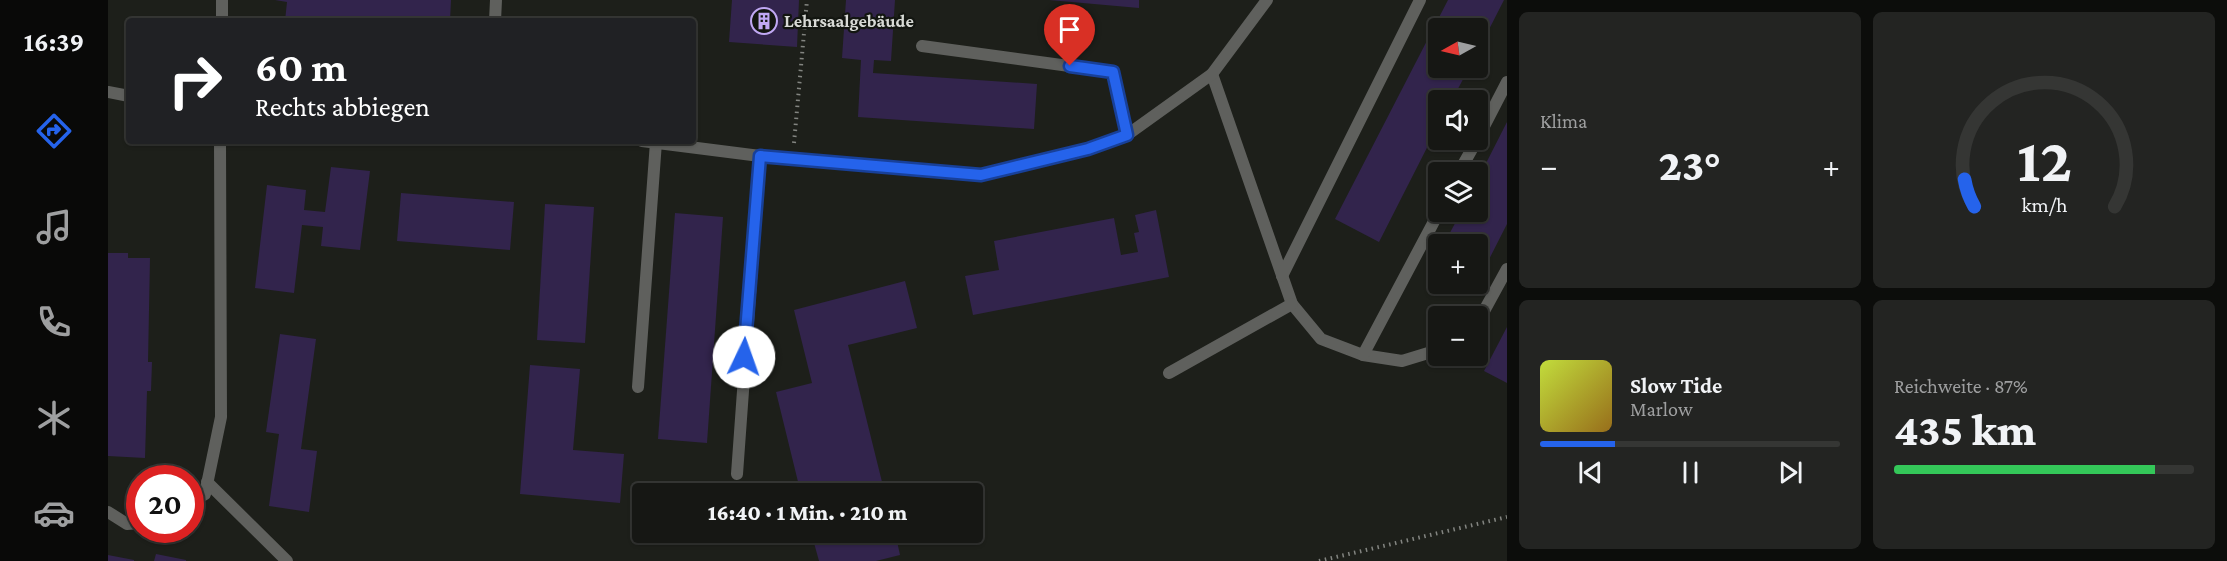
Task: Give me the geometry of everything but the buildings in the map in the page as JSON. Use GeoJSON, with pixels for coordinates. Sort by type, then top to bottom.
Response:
{"type":"FeatureCollection","features":[{"type":"Feature","properties":{"kind":"lane"},"geometry":{"type":"LineString","coordinates":[[222,0],[222,18]]}},
{"type":"Feature","properties":{"kind":"lane"},"geometry":{"type":"LineString","coordinates":[[495,18],[496,0]]}},
{"type":"Feature","properties":{"kind":"lane"},"geometry":{"type":"LineString","coordinates":[[671,144],[760,156],[981,175],[1088,149],[1127,135],[1212,75],[1267,0]]}},
{"type":"Feature","properties":{"kind":"lane"},"geometry":{"type":"LineString","coordinates":[[1282,276],[1420,0]]}},
{"type":"Feature","properties":{"kind":"lane"},"geometry":{"type":"LineString","coordinates":[[921,46],[1113,72],[1127,135]]}},
{"type":"Feature","properties":{"kind":"lane"},"geometry":{"type":"LineString","coordinates":[[1212,75],[1292,304],[1320,339],[1363,355],[1402,361],[1428,353]]}},
{"type":"Feature","properties":{"kind":"lane"},"geometry":{"type":"LineString","coordinates":[[1488,118],[1507,82]]}},
{"type":"Feature","properties":{"kind":"lane"},"geometry":{"type":"LineString","coordinates":[[108,92],[126,95]]}},
{"type":"Feature","properties":{"kind":"lane"},"geometry":{"type":"LineString","coordinates":[[204,494],[221,417],[220,144]]}},
{"type":"Feature","properties":{"kind":"lane"},"geometry":{"type":"LineString","coordinates":[[638,387],[656,144]]}},
{"type":"Feature","properties":{"kind":"lane"},"geometry":{"type":"LineString","coordinates":[[737,474],[760,156]]}},
{"type":"Feature","properties":{"kind":"lane"},"geometry":{"type":"LineString","coordinates":[[1363,355],[1434,222]]}},
{"type":"Feature","properties":{"kind":"lane"},"geometry":{"type":"LineString","coordinates":[[1487,306],[1507,269]]}},
{"type":"Feature","properties":{"kind":"lane"},"geometry":{"type":"LineString","coordinates":[[1169,373],[1292,304]]}},
{"type":"Feature","properties":{"kind":"lane"},"geometry":{"type":"LineString","coordinates":[[207,482],[287,561]]}},
{"type":"Feature","properties":{"kind":"lane"},"geometry":{"type":"LineString","coordinates":[[108,512],[126,523]]}},
{"type":"Feature","properties":{"kind":"path"},"geometry":{"type":"LineString","coordinates":[[792,159],[807,0]]}},
{"type":"Feature","properties":{"kind":"path"},"geometry":{"type":"LineString","coordinates":[[1319,561],[1507,517]]}},
{"type":"Feature","properties":{"kind":"place","name":"Lehrsaalgebäude"},"geometry":{"type":"Point","coordinates":[764,21]}},
{"type":"Feature","properties":{"kind":"route"},"geometry":{"type":"LineString","coordinates":[[744,357],[760,156],[981,175],[1088,149],[1127,135],[1113,72],[1070,66]]}}]}
